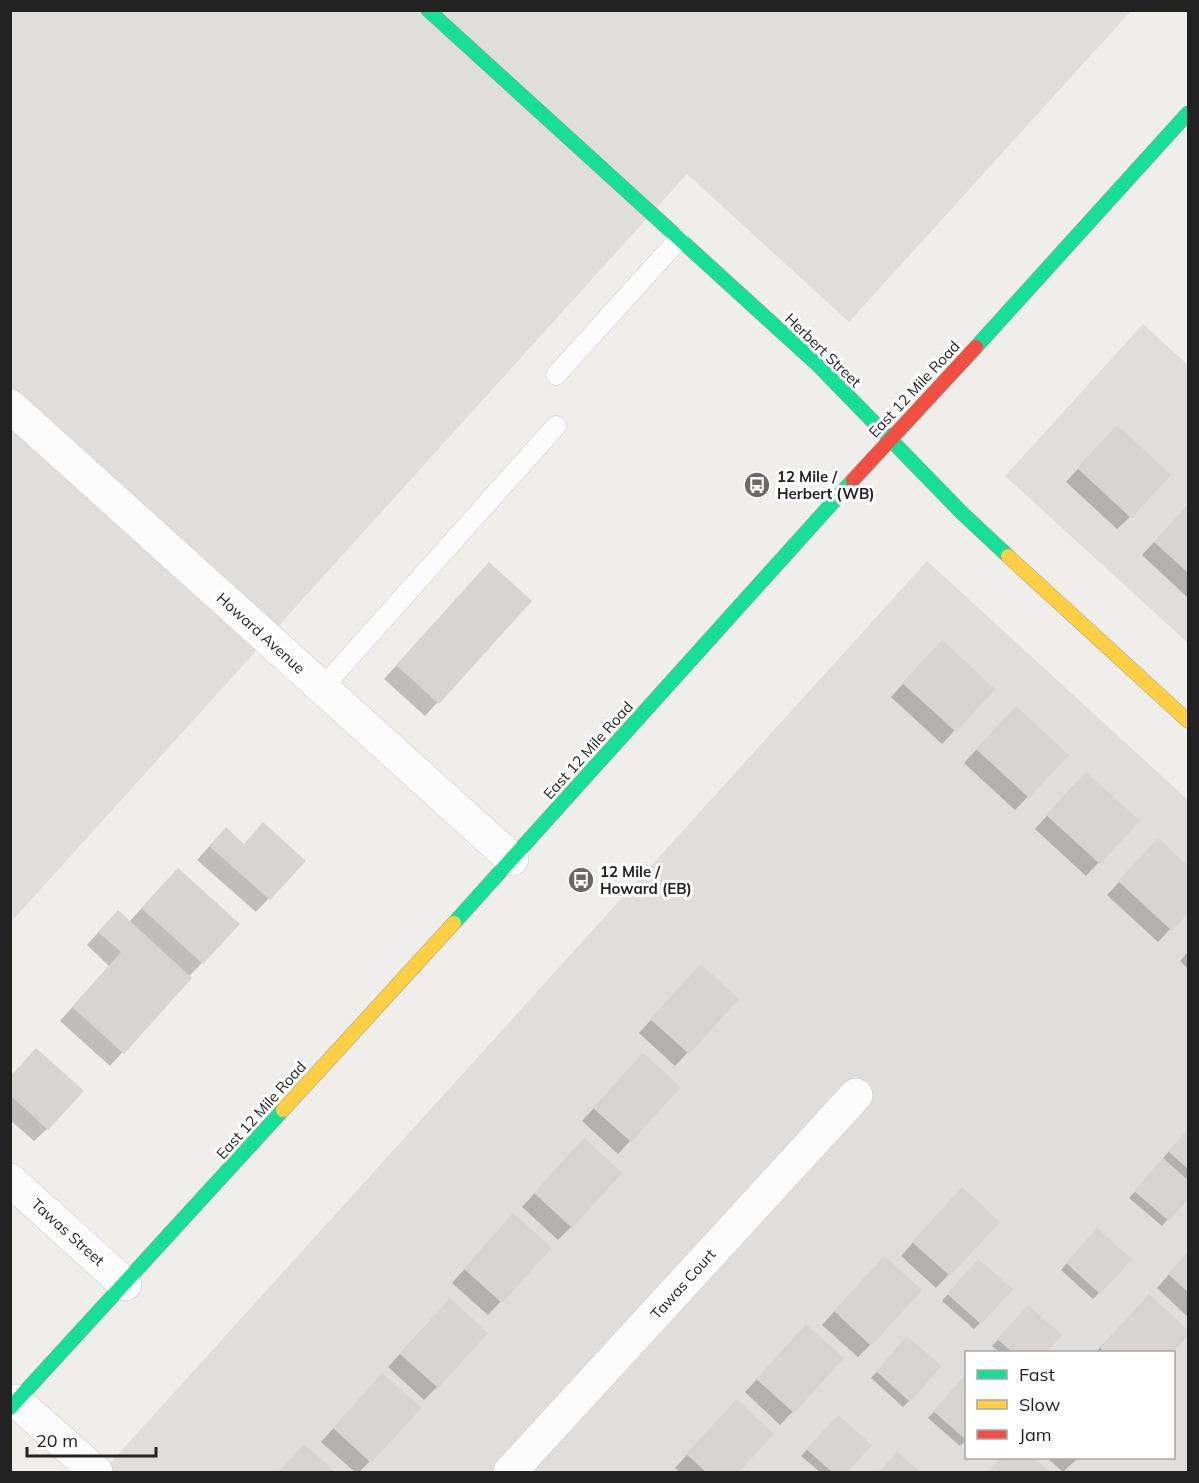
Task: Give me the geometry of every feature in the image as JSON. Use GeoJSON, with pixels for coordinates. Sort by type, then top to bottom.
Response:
{"type":"FeatureCollection","features":[{"type":"Feature","properties":{"kind":"main road","name":"Herbert Street"},"geometry":{"type":"LineString","coordinates":[[428,10],[818,365],[962,513],[1188,721]]}},
{"type":"Feature","properties":{"kind":"main road","name":"East 12 Mile Road"},"geometry":{"type":"LineString","coordinates":[[13,1404],[512,859],[890,438],[1188,113]]}},
{"type":"Feature","properties":{"kind":"street","name":"Howard Avenue"},"geometry":{"type":"LineString","coordinates":[[10,406],[512,859]]}},
{"type":"Feature","properties":{"kind":"street","name":"Tawas Court"},"geometry":{"type":"LineString","coordinates":[[510,1473],[856,1095]]}},
{"type":"Feature","properties":{"kind":"street","name":"Tawas Street"},"geometry":{"type":"LineString","coordinates":[[10,1180],[125,1284]]}},
{"type":"Feature","properties":{"kind":"street"},"geometry":{"type":"LineString","coordinates":[[13,1404],[96,1473]]}},
{"type":"Feature","properties":{"kind":"lane"},"geometry":{"type":"LineString","coordinates":[[556,375],[679,239]]}},
{"type":"Feature","properties":{"kind":"lane"},"geometry":{"type":"LineString","coordinates":[[322,688],[556,426]]}},
{"type":"Feature","properties":{"kind":"shaded area"},"geometry":{"type":"Polygon","coordinates":[[[11,11],[1131,11],[849,322],[687,174],[11,922],[11,11]]]}},
{"type":"Feature","properties":{"kind":"shaded area"},"geometry":{"type":"Polygon","coordinates":[[[1143,324],[1188,365],[1188,643],[1005,476],[1143,324]]]}},
{"type":"Feature","properties":{"kind":"shaded area"},"geometry":{"type":"Polygon","coordinates":[[[927,561],[1188,800],[1188,1472],[102,1472],[927,561]]]}},
{"type":"Feature","properties":{"kind":"building"},"geometry":{"type":"Polygon","coordinates":[[[1117,425],[1171,475],[1131,518],[1077,468],[1117,425]]]}},
{"type":"Feature","properties":{"kind":"building"},"geometry":{"type":"Polygon","coordinates":[[[1188,504],[1188,573],[1154,542],[1188,504]]]}},
{"type":"Feature","properties":{"kind":"building"},"geometry":{"type":"Polygon","coordinates":[[[489,562],[532,601],[439,704],[396,665],[489,562]]]}},
{"type":"Feature","properties":{"kind":"building"},"geometry":{"type":"Polygon","coordinates":[[[942,640],[995,689],[956,732],[902,683],[942,640]]]}},
{"type":"Feature","properties":{"kind":"building"},"geometry":{"type":"Polygon","coordinates":[[[1016,706],[1069,755],[1029,798],[976,749],[1016,706]]]}},
{"type":"Feature","properties":{"kind":"building"},"geometry":{"type":"Polygon","coordinates":[[[1086,772],[1140,821],[1100,864],[1046,815],[1086,772]]]}},
{"type":"Feature","properties":{"kind":"building"},"geometry":{"type":"Polygon","coordinates":[[[263,822],[306,861],[270,900],[209,846],[226,827],[244,844],[263,822]]]}},
{"type":"Feature","properties":{"kind":"building"},"geometry":{"type":"Polygon","coordinates":[[[1158,838],[1188,866],[1188,913],[1172,931],[1118,881],[1158,838]]]}},
{"type":"Feature","properties":{"kind":"building"},"geometry":{"type":"Polygon","coordinates":[[[178,868],[240,924],[203,964],[141,908],[178,868]]]}},
{"type":"Feature","properties":{"kind":"building"},"geometry":{"type":"Polygon","coordinates":[[[118,910],[192,978],[124,1054],[72,1007],[121,952],[98,932],[118,910]]]}},
{"type":"Feature","properties":{"kind":"building"},"geometry":{"type":"Polygon","coordinates":[[[701,964],[739,999],[689,1054],[650,1019],[701,964]]]}},
{"type":"Feature","properties":{"kind":"building"},"geometry":{"type":"Polygon","coordinates":[[[36,1048],[84,1091],[48,1130],[10,1095],[10,1077],[36,1048]]]}},
{"type":"Feature","properties":{"kind":"building"},"geometry":{"type":"Polygon","coordinates":[[[643,1053],[681,1087],[631,1142],[593,1108],[643,1053]]]}},
{"type":"Feature","properties":{"kind":"building"},"geometry":{"type":"Polygon","coordinates":[[[1188,1129],[1188,1169],[1168,1151],[1188,1129]]]}},
{"type":"Feature","properties":{"kind":"building"},"geometry":{"type":"Polygon","coordinates":[[[584,1138],[622,1173],[572,1228],[534,1193],[584,1138]]]}},
{"type":"Feature","properties":{"kind":"building"},"geometry":{"type":"Polygon","coordinates":[[[1163,1158],[1188,1180],[1188,1199],[1169,1221],[1134,1191],[1163,1158]]]}},
{"type":"Feature","properties":{"kind":"building"},"geometry":{"type":"Polygon","coordinates":[[[962,1187],[1000,1222],[950,1276],[912,1242],[962,1187]]]}},
{"type":"Feature","properties":{"kind":"building"},"geometry":{"type":"Polygon","coordinates":[[[513,1213],[552,1248],[502,1303],[464,1269],[513,1213]]]}},
{"type":"Feature","properties":{"kind":"building"},"geometry":{"type":"Polygon","coordinates":[[[1097,1228],[1132,1259],[1100,1294],[1066,1263],[1097,1228]]]}},
{"type":"Feature","properties":{"kind":"building"},"geometry":{"type":"Polygon","coordinates":[[[1188,1252],[1188,1292],[1168,1274],[1188,1252]]]}},
{"type":"Feature","properties":{"kind":"building"},"geometry":{"type":"Polygon","coordinates":[[[884,1256],[922,1290],[871,1346],[834,1311],[884,1256]]]}},
{"type":"Feature","properties":{"kind":"building"},"geometry":{"type":"Polygon","coordinates":[[[978,1259],[1013,1289],[981,1324],[947,1294],[978,1259]]]}},
{"type":"Feature","properties":{"kind":"building"},"geometry":{"type":"Polygon","coordinates":[[[1149,1294],[1188,1330],[1188,1335],[1174,1351],[1104,1351],[1100,1348],[1149,1294]]]}},
{"type":"Feature","properties":{"kind":"building"},"geometry":{"type":"Polygon","coordinates":[[[450,1298],[488,1333],[438,1388],[400,1354],[450,1298]]]}},
{"type":"Feature","properties":{"kind":"building"},"geometry":{"type":"Polygon","coordinates":[[[1028,1305],[1062,1335],[1048,1351],[1011,1351],[997,1339],[1028,1305]]]}},
{"type":"Feature","properties":{"kind":"building"},"geometry":{"type":"Polygon","coordinates":[[[806,1324],[844,1358],[794,1413],[756,1379],[806,1324]]]}},
{"type":"Feature","properties":{"kind":"building"},"geometry":{"type":"Polygon","coordinates":[[[907,1336],[941,1366],[910,1402],[876,1371],[907,1336]]]}},
{"type":"Feature","properties":{"kind":"building"},"geometry":{"type":"Polygon","coordinates":[[[382,1373],[421,1408],[371,1463],[333,1428],[382,1373]]]}},
{"type":"Feature","properties":{"kind":"building"},"geometry":{"type":"Polygon","coordinates":[[[964,1376],[965,1439],[933,1411],[964,1376]]]}},
{"type":"Feature","properties":{"kind":"building"},"geometry":{"type":"Polygon","coordinates":[[[737,1399],[774,1434],[739,1472],[706,1472],[686,1454],[737,1399]]]}},
{"type":"Feature","properties":{"kind":"building"},"geometry":{"type":"Polygon","coordinates":[[[838,1415],[872,1445],[847,1472],[832,1472],[806,1449],[838,1415]]]}},
{"type":"Feature","properties":{"kind":"building"},"geometry":{"type":"Polygon","coordinates":[[[304,1444],[335,1472],[279,1472],[304,1444]]]}},
{"type":"Feature","properties":{"kind":"building"},"geometry":{"type":"Polygon","coordinates":[[[897,1452],[921,1472],[879,1472],[897,1452]]]}},
{"type":"Feature","properties":{"kind":"building"},"geometry":{"type":"Polygon","coordinates":[[[1000,1459],[1035,1459],[1051,1472],[987,1472],[1000,1459]]]}},
{"type":"Feature","properties":{"kind":"traffic: fast"},"geometry":{"type":"LineString","coordinates":[[428,10],[818,365],[962,513],[1008,556]]}},
{"type":"Feature","properties":{"kind":"traffic: fast"},"geometry":{"type":"LineString","coordinates":[[976,347],[1188,113]]}},
{"type":"Feature","properties":{"kind":"traffic: fast"},"geometry":{"type":"LineString","coordinates":[[454,923],[853,480]]}},
{"type":"Feature","properties":{"kind":"traffic: fast"},"geometry":{"type":"LineString","coordinates":[[10,1408],[283,1110]]}},
{"type":"Feature","properties":{"kind":"traffic: slow"},"geometry":{"type":"LineString","coordinates":[[1008,556],[1188,721]]}},
{"type":"Feature","properties":{"kind":"traffic: slow"},"geometry":{"type":"LineString","coordinates":[[283,1110],[454,923]]}},
{"type":"Feature","properties":{"kind":"traffic: jam"},"geometry":{"type":"LineString","coordinates":[[853,480],[976,347]]}},
{"type":"Feature","properties":{"kind":"place","name":"12 Mile / Herbert (WB)"},"geometry":{"type":"Point","coordinates":[757,485]}},
{"type":"Feature","properties":{"kind":"place","name":"12 Mile / Howard (EB)"},"geometry":{"type":"Point","coordinates":[581,880]}}]}
